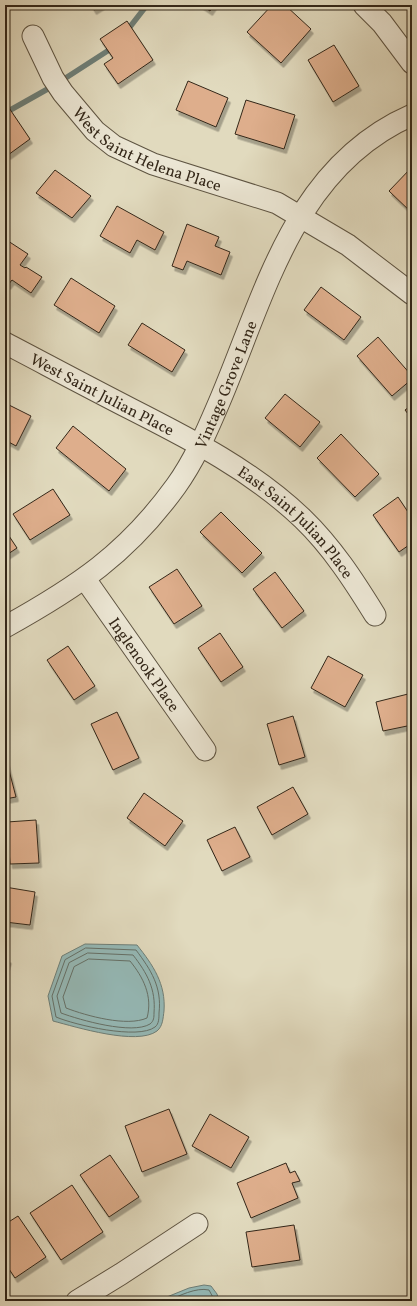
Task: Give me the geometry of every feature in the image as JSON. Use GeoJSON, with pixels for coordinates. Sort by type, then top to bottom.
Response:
{"type":"FeatureCollection","features":[{"type":"Feature","properties":{"kind":"street"},"geometry":{"type":"LineString","coordinates":[[364,5],[382,23],[412,63]]}},
{"type":"Feature","properties":{"kind":"street","name":"West Saint Helena Place"},"geometry":{"type":"LineString","coordinates":[[33,36],[53,78],[63,93],[95,131],[114,146],[153,164],[277,203],[348,244],[412,294]]}},
{"type":"Feature","properties":{"kind":"street","name":"Vintage Grove Lane"},"geometry":{"type":"LineString","coordinates":[[5,626],[46,604],[106,564],[140,531],[177,485],[200,445],[280,257],[300,217],[331,173],[347,156],[362,144],[412,115]]}},
{"type":"Feature","properties":{"kind":"street","name":"West Saint Julian Place"},"geometry":{"type":"LineString","coordinates":[[5,343],[200,445]]}},
{"type":"Feature","properties":{"kind":"street","name":"East Saint Julian Place"},"geometry":{"type":"LineString","coordinates":[[200,445],[263,484],[304,520],[351,576],[375,615]]}},
{"type":"Feature","properties":{"kind":"street","name":"Inglenook Place"},"geometry":{"type":"LineString","coordinates":[[85,579],[205,750]]}},
{"type":"Feature","properties":{"kind":"street"},"geometry":{"type":"LineString","coordinates":[[77,1301],[121,1274],[196,1224]]}},
{"type":"Feature","properties":{"kind":"water"},"geometry":{"type":"Polygon","coordinates":[[[85,944],[137,945],[157,975],[163,992],[163,1019],[162,1024],[157,1031],[148,1035],[136,1037],[121,1036],[91,1031],[53,1021],[48,996],[62,956],[85,944]]]}},
{"type":"Feature","properties":{"kind":"water"},"geometry":{"type":"Polygon","coordinates":[[[204,1285],[211,1286],[217,1294],[219,1301],[157,1301],[189,1288],[204,1285]]]}},
{"type":"Feature","properties":{"kind":"building"},"geometry":{"type":"Polygon","coordinates":[[[91,5],[102,5],[94,10],[91,5]]]}},
{"type":"Feature","properties":{"kind":"building"},"geometry":{"type":"Polygon","coordinates":[[[201,5],[214,5],[210,11],[201,5]]]}},
{"type":"Feature","properties":{"kind":"building"},"geometry":{"type":"Polygon","coordinates":[[[272,5],[285,5],[311,29],[281,63],[247,32],[272,5]]]}},
{"type":"Feature","properties":{"kind":"building"},"geometry":{"type":"Polygon","coordinates":[[[127,21],[153,60],[118,84],[104,64],[113,58],[100,39],[127,21]]]}},
{"type":"Feature","properties":{"kind":"building"},"geometry":{"type":"Polygon","coordinates":[[[334,45],[359,86],[333,102],[308,60],[334,45]]]}},
{"type":"Feature","properties":{"kind":"building"},"geometry":{"type":"Polygon","coordinates":[[[188,81],[228,98],[216,127],[176,110],[188,81]]]}},
{"type":"Feature","properties":{"kind":"building"},"geometry":{"type":"Polygon","coordinates":[[[246,100],[295,115],[284,149],[235,134],[246,100]]]}},
{"type":"Feature","properties":{"kind":"building"},"geometry":{"type":"Polygon","coordinates":[[[5,102],[30,139],[8,155],[5,151],[5,102]]]}},
{"type":"Feature","properties":{"kind":"building"},"geometry":{"type":"Polygon","coordinates":[[[412,167],[412,213],[389,191],[412,167]]]}},
{"type":"Feature","properties":{"kind":"building"},"geometry":{"type":"Polygon","coordinates":[[[55,170],[91,196],[72,218],[36,193],[55,170]]]}},
{"type":"Feature","properties":{"kind":"building"},"geometry":{"type":"Polygon","coordinates":[[[117,206],[164,232],[155,250],[137,240],[130,253],[100,236],[117,206]]]}},
{"type":"Feature","properties":{"kind":"building"},"geometry":{"type":"Polygon","coordinates":[[[187,224],[219,237],[215,246],[230,252],[221,275],[187,261],[183,270],[172,266],[187,224]]]}},
{"type":"Feature","properties":{"kind":"building"},"geometry":{"type":"Polygon","coordinates":[[[5,239],[28,254],[20,265],[42,277],[31,293],[12,280],[8,285],[5,283],[5,239]]]}},
{"type":"Feature","properties":{"kind":"building"},"geometry":{"type":"Polygon","coordinates":[[[71,278],[115,306],[99,333],[54,305],[71,278]]]}},
{"type":"Feature","properties":{"kind":"building"},"geometry":{"type":"Polygon","coordinates":[[[321,287],[361,317],[344,340],[304,310],[321,287]]]}},
{"type":"Feature","properties":{"kind":"building"},"geometry":{"type":"Polygon","coordinates":[[[142,323],[185,350],[172,372],[128,345],[142,323]]]}},
{"type":"Feature","properties":{"kind":"building"},"geometry":{"type":"Polygon","coordinates":[[[378,337],[412,376],[412,379],[392,396],[357,356],[378,337]]]}},
{"type":"Feature","properties":{"kind":"building"},"geometry":{"type":"Polygon","coordinates":[[[285,394],[320,422],[300,447],[265,418],[285,394]]]}},
{"type":"Feature","properties":{"kind":"building"},"geometry":{"type":"Polygon","coordinates":[[[5,403],[31,416],[16,446],[5,440],[5,403]]]}},
{"type":"Feature","properties":{"kind":"building"},"geometry":{"type":"Polygon","coordinates":[[[412,405],[412,419],[405,410],[412,405]]]}},
{"type":"Feature","properties":{"kind":"building"},"geometry":{"type":"Polygon","coordinates":[[[73,426],[126,469],[109,491],[56,448],[73,426]]]}},
{"type":"Feature","properties":{"kind":"building"},"geometry":{"type":"Polygon","coordinates":[[[341,434],[379,474],[355,497],[317,458],[341,434]]]}},
{"type":"Feature","properties":{"kind":"building"},"geometry":{"type":"Polygon","coordinates":[[[53,489],[70,515],[30,540],[13,514],[53,489]]]}},
{"type":"Feature","properties":{"kind":"building"},"geometry":{"type":"Polygon","coordinates":[[[398,497],[412,518],[412,543],[399,552],[373,515],[398,497]]]}},
{"type":"Feature","properties":{"kind":"building"},"geometry":{"type":"Polygon","coordinates":[[[221,512],[262,553],[242,573],[200,532],[221,512]]]}},
{"type":"Feature","properties":{"kind":"building"},"geometry":{"type":"Polygon","coordinates":[[[5,530],[17,548],[5,556],[5,530]]]}},
{"type":"Feature","properties":{"kind":"building"},"geometry":{"type":"Polygon","coordinates":[[[177,569],[202,606],[174,624],[149,587],[177,569]]]}},
{"type":"Feature","properties":{"kind":"building"},"geometry":{"type":"Polygon","coordinates":[[[275,572],[304,611],[282,628],[253,589],[275,572]]]}},
{"type":"Feature","properties":{"kind":"building"},"geometry":{"type":"Polygon","coordinates":[[[220,633],[243,667],[221,682],[198,648],[220,633]]]}},
{"type":"Feature","properties":{"kind":"building"},"geometry":{"type":"Polygon","coordinates":[[[68,646],[95,686],[74,700],[47,660],[68,646]]]}},
{"type":"Feature","properties":{"kind":"building"},"geometry":{"type":"Polygon","coordinates":[[[328,656],[363,675],[345,707],[311,688],[328,656]]]}},
{"type":"Feature","properties":{"kind":"building"},"geometry":{"type":"Polygon","coordinates":[[[412,693],[412,725],[383,731],[376,702],[412,693]]]}},
{"type":"Feature","properties":{"kind":"building"},"geometry":{"type":"Polygon","coordinates":[[[117,712],[139,758],[113,770],[91,724],[117,712]]]}},
{"type":"Feature","properties":{"kind":"building"},"geometry":{"type":"Polygon","coordinates":[[[293,716],[305,757],[279,765],[267,724],[293,716]]]}},
{"type":"Feature","properties":{"kind":"building"},"geometry":{"type":"Polygon","coordinates":[[[5,755],[16,797],[5,799],[5,755]]]}},
{"type":"Feature","properties":{"kind":"building"},"geometry":{"type":"Polygon","coordinates":[[[293,787],[308,814],[272,835],[257,807],[293,787]]]}},
{"type":"Feature","properties":{"kind":"building"},"geometry":{"type":"Polygon","coordinates":[[[144,793],[183,821],[165,846],[127,818],[144,793]]]}},
{"type":"Feature","properties":{"kind":"building"},"geometry":{"type":"Polygon","coordinates":[[[36,820],[39,863],[10,864],[7,822],[36,820]]]}},
{"type":"Feature","properties":{"kind":"building"},"geometry":{"type":"Polygon","coordinates":[[[235,827],[250,857],[222,871],[207,840],[235,827]]]}},
{"type":"Feature","properties":{"kind":"building"},"geometry":{"type":"Polygon","coordinates":[[[5,887],[35,892],[30,925],[5,922],[5,887]]]}},
{"type":"Feature","properties":{"kind":"building"},"geometry":{"type":"Polygon","coordinates":[[[5,957],[9,959],[5,971],[5,957]]]}},
{"type":"Feature","properties":{"kind":"building"},"geometry":{"type":"Polygon","coordinates":[[[169,1109],[187,1154],[142,1172],[125,1126],[169,1109]]]}},
{"type":"Feature","properties":{"kind":"building"},"geometry":{"type":"Polygon","coordinates":[[[210,1114],[249,1137],[231,1168],[192,1146],[210,1114]]]}},
{"type":"Feature","properties":{"kind":"building"},"geometry":{"type":"Polygon","coordinates":[[[110,1155],[139,1197],[109,1217],[80,1175],[110,1155]]]}},
{"type":"Feature","properties":{"kind":"building"},"geometry":{"type":"Polygon","coordinates":[[[286,1163],[290,1173],[295,1171],[300,1181],[292,1183],[298,1198],[251,1218],[237,1183],[286,1163]]]}},
{"type":"Feature","properties":{"kind":"building"},"geometry":{"type":"Polygon","coordinates":[[[72,1185],[103,1232],[61,1260],[30,1213],[72,1185]]]}},
{"type":"Feature","properties":{"kind":"building"},"geometry":{"type":"Polygon","coordinates":[[[18,1216],[46,1257],[15,1278],[5,1263],[5,1220],[7,1223],[18,1216]]]}},
{"type":"Feature","properties":{"kind":"building"},"geometry":{"type":"Polygon","coordinates":[[[294,1225],[300,1260],[252,1267],[246,1232],[294,1225]]]}},
{"type":"Feature","properties":{"kind":"waterway"},"geometry":{"type":"LineString","coordinates":[[126,32],[147,5]]}},
{"type":"Feature","properties":{"kind":"waterway"},"geometry":{"type":"LineString","coordinates":[[61,81],[113,46]]}},
{"type":"Feature","properties":{"kind":"waterway"},"geometry":{"type":"LineString","coordinates":[[5,113],[53,86]]}}]}
